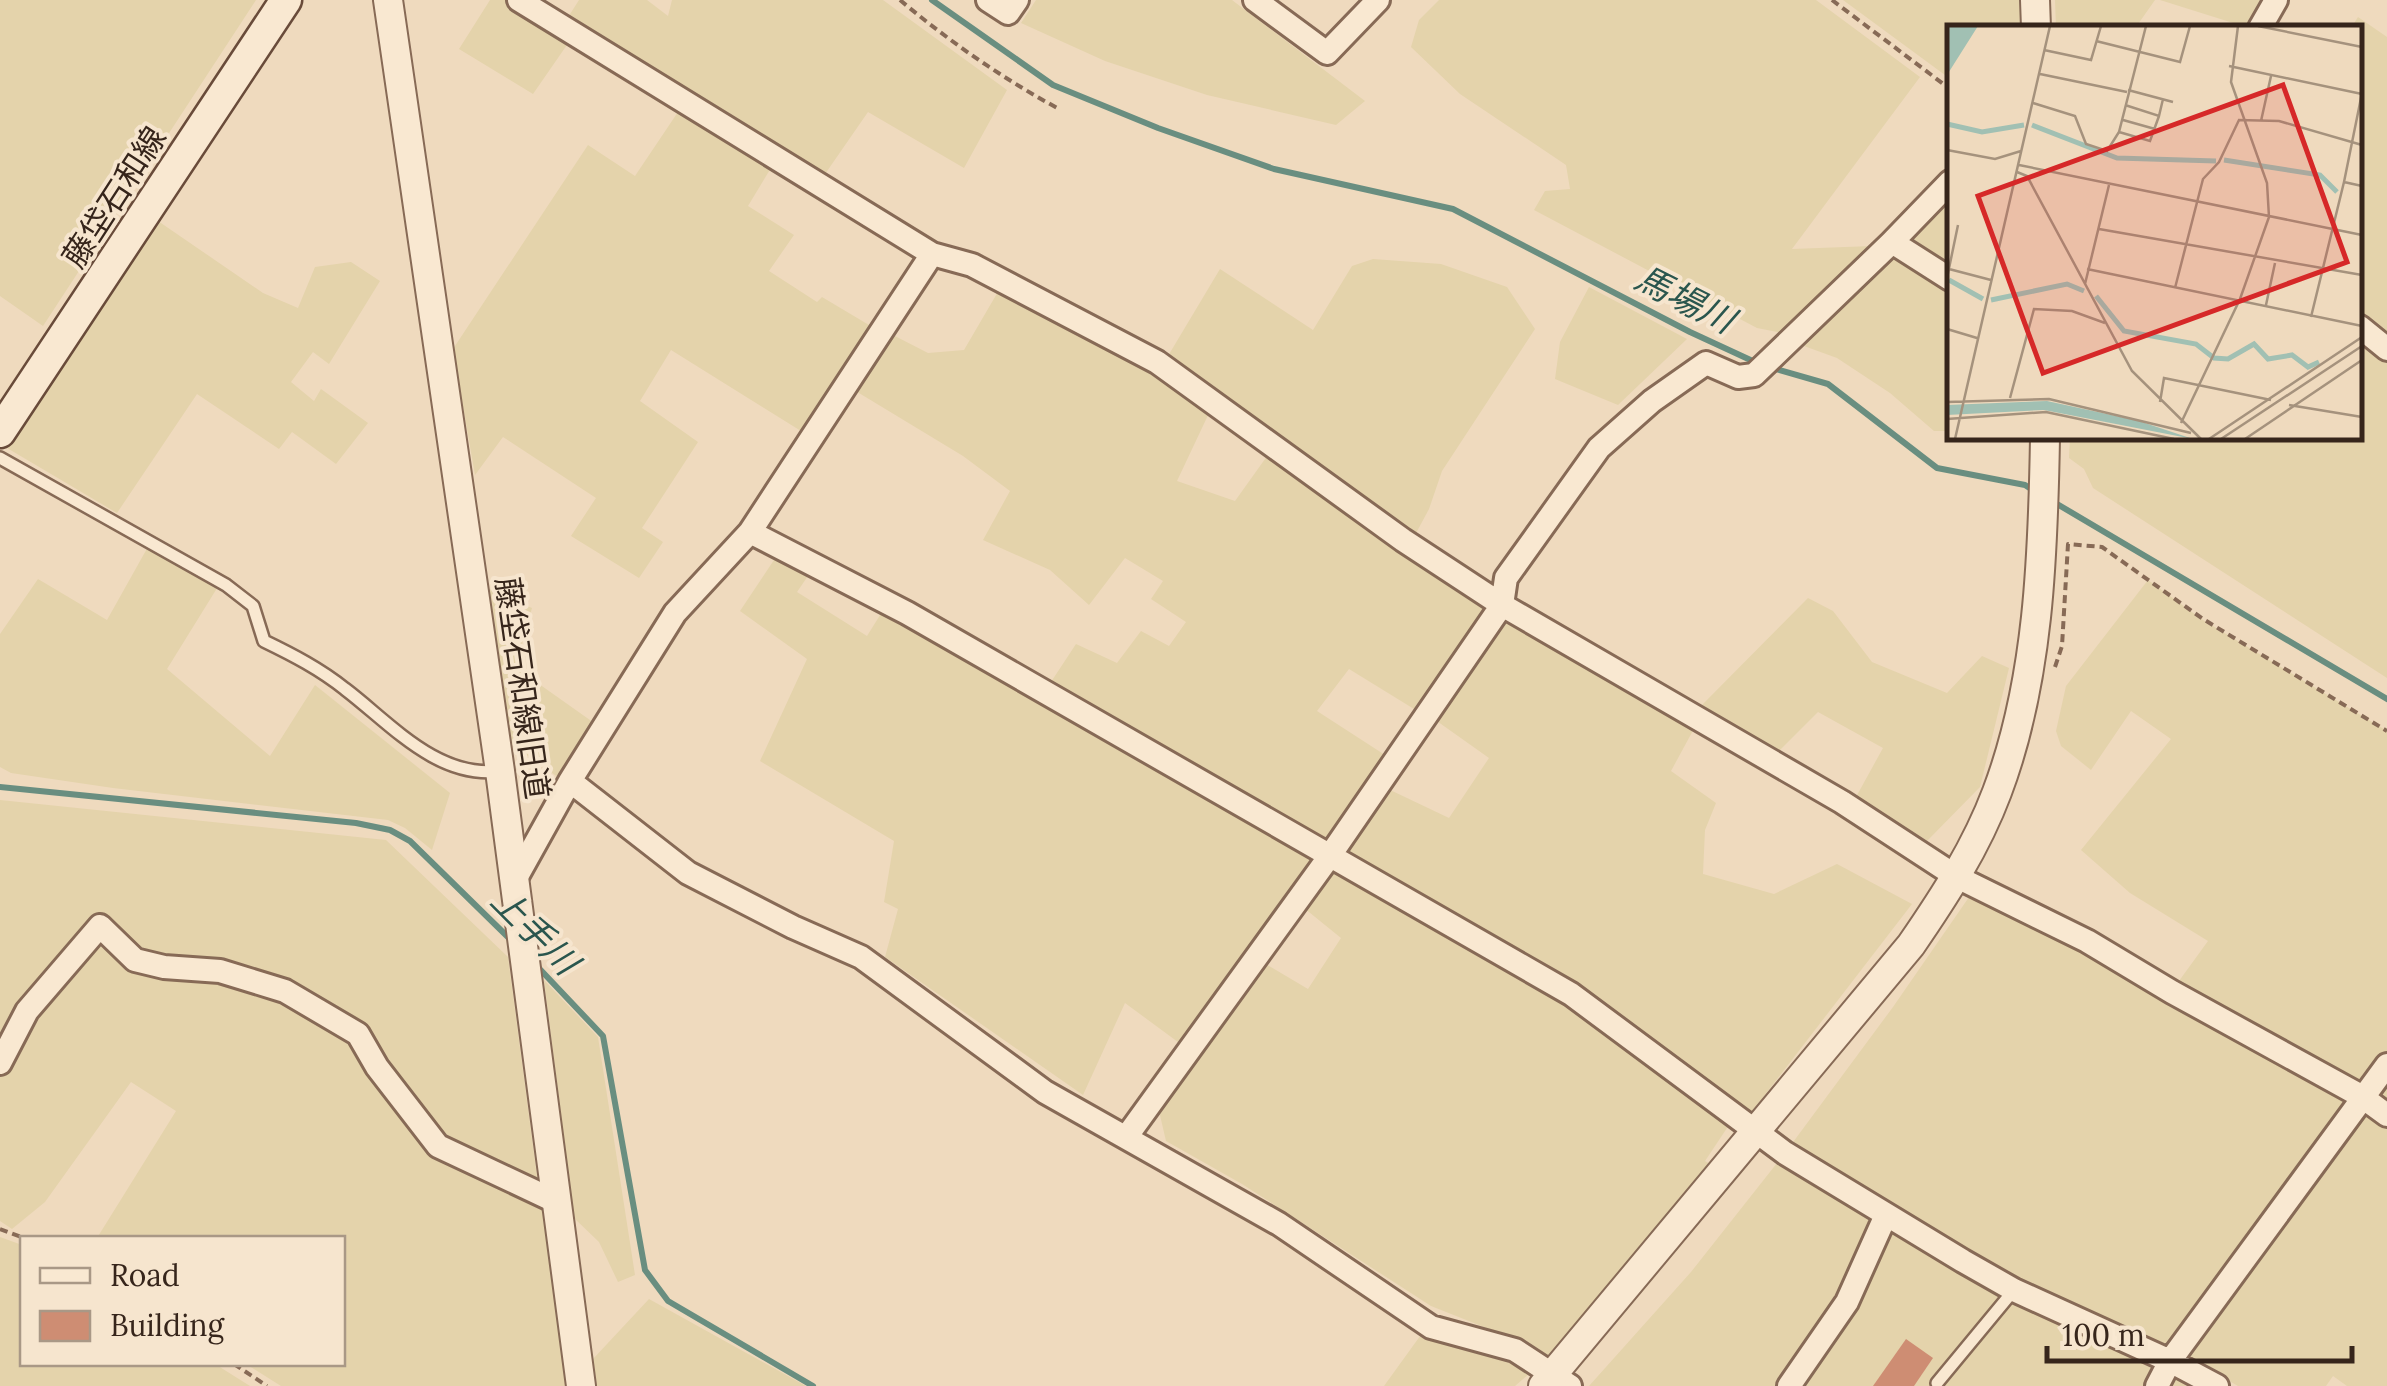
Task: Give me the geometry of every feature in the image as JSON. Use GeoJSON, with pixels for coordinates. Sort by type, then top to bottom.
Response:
{"type":"FeatureCollection","features":[{"type":"Feature","properties":{"kind":"main road","name":"藤垈石和線"},"geometry":{"type":"LineString","coordinates":[[0,432],[286,0]]}},
{"type":"Feature","properties":{"kind":"street","name":"藤垈石和線旧道"},"geometry":{"type":"LineString","coordinates":[[388,0],[500,771],[581,1386]]}},
{"type":"Feature","properties":{"kind":"street"},"geometry":{"type":"LineString","coordinates":[[519,0],[932,254],[972,265],[1156,362],[1403,540],[1502,605],[1842,802],[1957,878],[2088,941],[2361,1096],[2387,1115]]}},
{"type":"Feature","properties":{"kind":"street"},"geometry":{"type":"LineString","coordinates":[[988,0],[1008,13],[1016,0]]}},
{"type":"Feature","properties":{"kind":"street"},"geometry":{"type":"LineString","coordinates":[[1255,0],[1327,54],[1378,0]]}},
{"type":"Feature","properties":{"kind":"street"},"geometry":{"type":"LineString","coordinates":[[2035,0],[2036,25]]}},
{"type":"Feature","properties":{"kind":"street"},"geometry":{"type":"LineString","coordinates":[[2262,25],[2276,0]]}},
{"type":"Feature","properties":{"kind":"street"},"geometry":{"type":"LineString","coordinates":[[1127,1136],[1329,858],[1502,605],[1506,578],[1599,448],[1652,400],[1706,363],[1738,377],[1754,375],[1947,185]]}},
{"type":"Feature","properties":{"kind":"street"},"geometry":{"type":"LineString","coordinates":[[1892,242],[1947,277]]}},
{"type":"Feature","properties":{"kind":"street"},"geometry":{"type":"LineString","coordinates":[[515,880],[570,781],[675,613],[750,532],[932,254]]}},
{"type":"Feature","properties":{"kind":"street"},"geometry":{"type":"LineString","coordinates":[[2362,329],[2387,349]]}},
{"type":"Feature","properties":{"kind":"street"},"geometry":{"type":"LineString","coordinates":[[570,781],[688,873],[793,927],[861,956],[1044,1092],[1279,1224],[1430,1327],[1515,1350],[1556,1382],[1912,945],[1957,878],[1997,793],[2020,714],[2032,642],[2046,440]]}},
{"type":"Feature","properties":{"kind":"street"},"geometry":{"type":"LineString","coordinates":[[750,532],[908,613],[1571,994],[1785,1153],[2014,1290],[2217,1386]]}},
{"type":"Feature","properties":{"kind":"street"},"geometry":{"type":"LineString","coordinates":[[0,1063],[27,1012],[100,926],[135,960],[164,968],[220,970],[285,990],[358,1034],[377,1067],[438,1146],[557,1202]]}},
{"type":"Feature","properties":{"kind":"street"},"geometry":{"type":"LineString","coordinates":[[2157,1386],[2170,1361],[2387,1064]]}},
{"type":"Feature","properties":{"kind":"street"},"geometry":{"type":"LineString","coordinates":[[1789,1386],[1847,1302],[1886,1215]]}},
{"type":"Feature","properties":{"kind":"lane"},"geometry":{"type":"LineString","coordinates":[[0,458],[226,585],[253,606],[264,641],[302,658],[346,689],[408,742],[456,766],[483,773],[500,771]]}},
{"type":"Feature","properties":{"kind":"lane"},"geometry":{"type":"LineString","coordinates":[[1937,1383],[2014,1290]]}},
{"type":"Feature","properties":{"kind":"path"},"geometry":{"type":"LineString","coordinates":[[900,0],[941,35],[1019,88],[1059,109]]}},
{"type":"Feature","properties":{"kind":"path"},"geometry":{"type":"LineString","coordinates":[[1832,0],[1947,87]]}},
{"type":"Feature","properties":{"kind":"path"},"geometry":{"type":"LineString","coordinates":[[2050,681],[2062,646],[2068,544],[2102,547],[2204,620],[2387,732]]}},
{"type":"Feature","properties":{"kind":"path"},"geometry":{"type":"LineString","coordinates":[[237,1366],[268,1386]]}},
{"type":"Feature","properties":{"kind":"shaded area"},"geometry":{"type":"Polygon","coordinates":[[[0,0],[256,0],[43,326],[0,296],[0,0]]]}},
{"type":"Feature","properties":{"kind":"shaded area"},"geometry":{"type":"Polygon","coordinates":[[[490,0],[505,0],[569,42],[533,94],[459,49],[490,0]]]}},
{"type":"Feature","properties":{"kind":"shaded area"},"geometry":{"type":"Polygon","coordinates":[[[579,0],[647,0],[668,16],[672,0],[883,0],[1007,90],[964,168],[868,112],[823,177],[565,22],[579,0]]]}},
{"type":"Feature","properties":{"kind":"shaded area"},"geometry":{"type":"Polygon","coordinates":[[[1036,0],[1232,0],[1365,101],[1336,125],[1207,95],[1105,61],[1021,23],[1036,0]]]}},
{"type":"Feature","properties":{"kind":"shaded area"},"geometry":{"type":"Polygon","coordinates":[[[1439,0],[1816,0],[1920,77],[1792,249],[1872,246],[1783,333],[1757,328],[1534,210],[1545,191],[1570,189],[1566,165],[1460,94],[1411,47],[1419,20],[1439,0]]]}},
{"type":"Feature","properties":{"kind":"shaded area"},"geometry":{"type":"Polygon","coordinates":[[[1843,0],[2020,0],[2022,25],[1947,25],[1947,77],[1843,0]]]}},
{"type":"Feature","properties":{"kind":"shaded area"},"geometry":{"type":"Polygon","coordinates":[[[2055,0],[2155,0],[2137,25],[2056,25],[2055,0]]]}},
{"type":"Feature","properties":{"kind":"shaded area"},"geometry":{"type":"Polygon","coordinates":[[[2160,0],[2266,0],[2251,25],[2239,25],[2160,0]]]}},
{"type":"Feature","properties":{"kind":"shaded area"},"geometry":{"type":"Polygon","coordinates":[[[2358,17],[2387,37],[2387,338],[2362,317],[2362,25],[2353,25],[2358,17]]]}},
{"type":"Feature","properties":{"kind":"shaded area"},"geometry":{"type":"Polygon","coordinates":[[[680,109],[774,163],[748,206],[794,235],[769,271],[817,302],[822,297],[874,328],[801,431],[671,350],[640,401],[698,442],[642,528],[663,542],[639,578],[571,536],[596,498],[503,437],[475,475],[453,349],[588,145],[635,176],[680,109]]]}},
{"type":"Feature","properties":{"kind":"shaded area"},"geometry":{"type":"Polygon","coordinates":[[[1947,202],[1947,266],[1906,240],[1947,202]]]}},
{"type":"Feature","properties":{"kind":"shaded area"},"geometry":{"type":"Polygon","coordinates":[[[158,221],[263,293],[298,308],[315,267],[351,262],[380,281],[329,364],[313,352],[291,382],[314,401],[321,389],[368,423],[336,464],[292,432],[279,449],[197,394],[117,513],[7,448],[158,221]]]}},
{"type":"Feature","properties":{"kind":"shaded area"},"geometry":{"type":"Polygon","coordinates":[[[1892,257],[1947,292],[1947,431],[1934,431],[1890,393],[1837,358],[1804,346],[1892,257]]]}},
{"type":"Feature","properties":{"kind":"shaded area"},"geometry":{"type":"Polygon","coordinates":[[[1373,259],[1441,264],[1507,287],[1535,329],[1442,471],[1415,535],[1168,356],[1220,269],[1313,330],[1352,266],[1373,259]]]}},
{"type":"Feature","properties":{"kind":"shaded area"},"geometry":{"type":"Polygon","coordinates":[[[1589,287],[1687,339],[1618,405],[1555,379],[1560,342],[1589,287]]]}},
{"type":"Feature","properties":{"kind":"shaded area"},"geometry":{"type":"Polygon","coordinates":[[[999,290],[1129,358],[1210,411],[1177,481],[1235,501],[1270,452],[1489,606],[1414,709],[1349,669],[1317,711],[1385,755],[1326,845],[1049,685],[1076,644],[1117,663],[1141,631],[1169,646],[1186,622],[1151,599],[1163,581],[1125,558],[1089,605],[1050,570],[983,540],[1010,491],[963,456],[854,390],[891,334],[928,353],[964,350],[999,290]]]}},
{"type":"Feature","properties":{"kind":"shaded area"},"geometry":{"type":"Polygon","coordinates":[[[2362,340],[2387,360],[2387,678],[2093,488],[2084,469],[2069,458],[2070,440],[2362,440],[2362,340]]]}},
{"type":"Feature","properties":{"kind":"shaded area"},"geometry":{"type":"Polygon","coordinates":[[[149,545],[219,585],[167,669],[270,756],[315,685],[450,793],[432,850],[388,820],[113,788],[11,773],[0,767],[0,634],[38,579],[107,620],[149,545]]]}},
{"type":"Feature","properties":{"kind":"shaded area"},"geometry":{"type":"Polygon","coordinates":[[[778,554],[810,573],[797,592],[867,636],[882,612],[1314,862],[1182,1045],[1125,1003],[1083,1095],[885,957],[898,909],[884,902],[894,841],[760,761],[807,659],[740,611],[778,554]]]}},
{"type":"Feature","properties":{"kind":"shaded area"},"geometry":{"type":"Polygon","coordinates":[[[2148,580],[2203,620],[2387,731],[2387,1115],[2362,1096],[2171,1360],[2217,1386],[1589,1386],[1691,1272],[1785,1153],[1976,887],[2171,992],[2208,941],[2130,893],[2081,850],[2171,739],[2131,711],[2091,770],[2061,746],[2056,731],[2066,686],[2148,580]]]}},
{"type":"Feature","properties":{"kind":"shaded area"},"geometry":{"type":"Polygon","coordinates":[[[489,589],[532,608],[515,667],[597,725],[562,780],[507,741],[489,589]]]}},
{"type":"Feature","properties":{"kind":"shaded area"},"geometry":{"type":"Polygon","coordinates":[[[1808,598],[1833,611],[1872,662],[1947,693],[1982,656],[2009,668],[1980,787],[1927,841],[1856,797],[1883,748],[1818,712],[1777,753],[1702,705],[1808,598]]]}},
{"type":"Feature","properties":{"kind":"shaded area"},"geometry":{"type":"Polygon","coordinates":[[[1503,618],[1696,725],[1671,771],[1716,803],[1705,830],[1703,874],[1774,894],[1837,864],[1912,904],[1751,1113],[1617,1012],[1345,853],[1386,788],[1449,818],[1489,758],[1434,719],[1503,618]]]}},
{"type":"Feature","properties":{"kind":"shaded area"},"geometry":{"type":"Polygon","coordinates":[[[0,800],[386,840],[508,957],[538,1184],[443,1135],[360,1025],[320,996],[280,980],[146,956],[113,925],[0,1042],[0,800]]]}},
{"type":"Feature","properties":{"kind":"shaded area"},"geometry":{"type":"Polygon","coordinates":[[[1331,870],[1571,1002],[1731,1122],[1705,1161],[1715,1167],[1548,1362],[1514,1339],[1431,1306],[1242,1184],[1166,1141],[1159,1111],[1264,963],[1308,989],[1341,938],[1304,908],[1331,870]]]}},
{"type":"Feature","properties":{"kind":"shaded area"},"geometry":{"type":"Polygon","coordinates":[[[97,946],[108,948],[130,968],[149,977],[227,984],[275,997],[355,1046],[437,1157],[542,1209],[566,1386],[281,1386],[249,1366],[345,1366],[345,1236],[98,1236],[176,1111],[131,1082],[45,1202],[12,1229],[0,1221],[0,1077],[27,1030],[97,946]]]}},
{"type":"Feature","properties":{"kind":"shaded area"},"geometry":{"type":"Polygon","coordinates":[[[544,980],[598,1037],[635,1275],[618,1282],[599,1242],[574,1218],[544,980]]]}},
{"type":"Feature","properties":{"kind":"shaded area"},"geometry":{"type":"Polygon","coordinates":[[[2363,1108],[2387,1125],[2387,1386],[2347,1386],[2333,1376],[2326,1386],[2238,1386],[2186,1356],[2363,1108]]]}},
{"type":"Feature","properties":{"kind":"shaded area"},"geometry":{"type":"Polygon","coordinates":[[[0,1237],[20,1244],[20,1366],[218,1366],[250,1386],[0,1386],[0,1237]]]}},
{"type":"Feature","properties":{"kind":"shaded area"},"geometry":{"type":"Polygon","coordinates":[[[649,1299],[806,1386],[597,1386],[593,1359],[649,1299]]]}},
{"type":"Feature","properties":{"kind":"shaded area"},"geometry":{"type":"Polygon","coordinates":[[[1423,1332],[1487,1350],[1529,1374],[1515,1386],[1384,1386],[1423,1332]]]}},
{"type":"Feature","properties":{"kind":"building"},"geometry":{"type":"Polygon","coordinates":[[[1906,1339],[1933,1358],[1914,1386],[1873,1386],[1906,1339]]]}},
{"type":"Feature","properties":{"kind":"waterway","name":"馬場川"},"geometry":{"type":"LineString","coordinates":[[932,0],[1053,85],[1274,169],[1453,209],[1757,363]]}},
{"type":"Feature","properties":{"kind":"waterway","name":"馬場川"},"geometry":{"type":"LineString","coordinates":[[1769,367],[1828,384],[1937,468],[2025,485],[2037,493]]}},
{"type":"Feature","properties":{"kind":"waterway","name":"馬場川"},"geometry":{"type":"LineString","coordinates":[[2052,501],[2387,699]]}},
{"type":"Feature","properties":{"kind":"waterway","name":"上手川"},"geometry":{"type":"LineString","coordinates":[[0,787],[356,823],[390,830],[410,841],[512,941]]}},
{"type":"Feature","properties":{"kind":"waterway","name":"上手川"},"geometry":{"type":"LineString","coordinates":[[535,964],[603,1036],[645,1270],[668,1301],[813,1386]]}}]}
